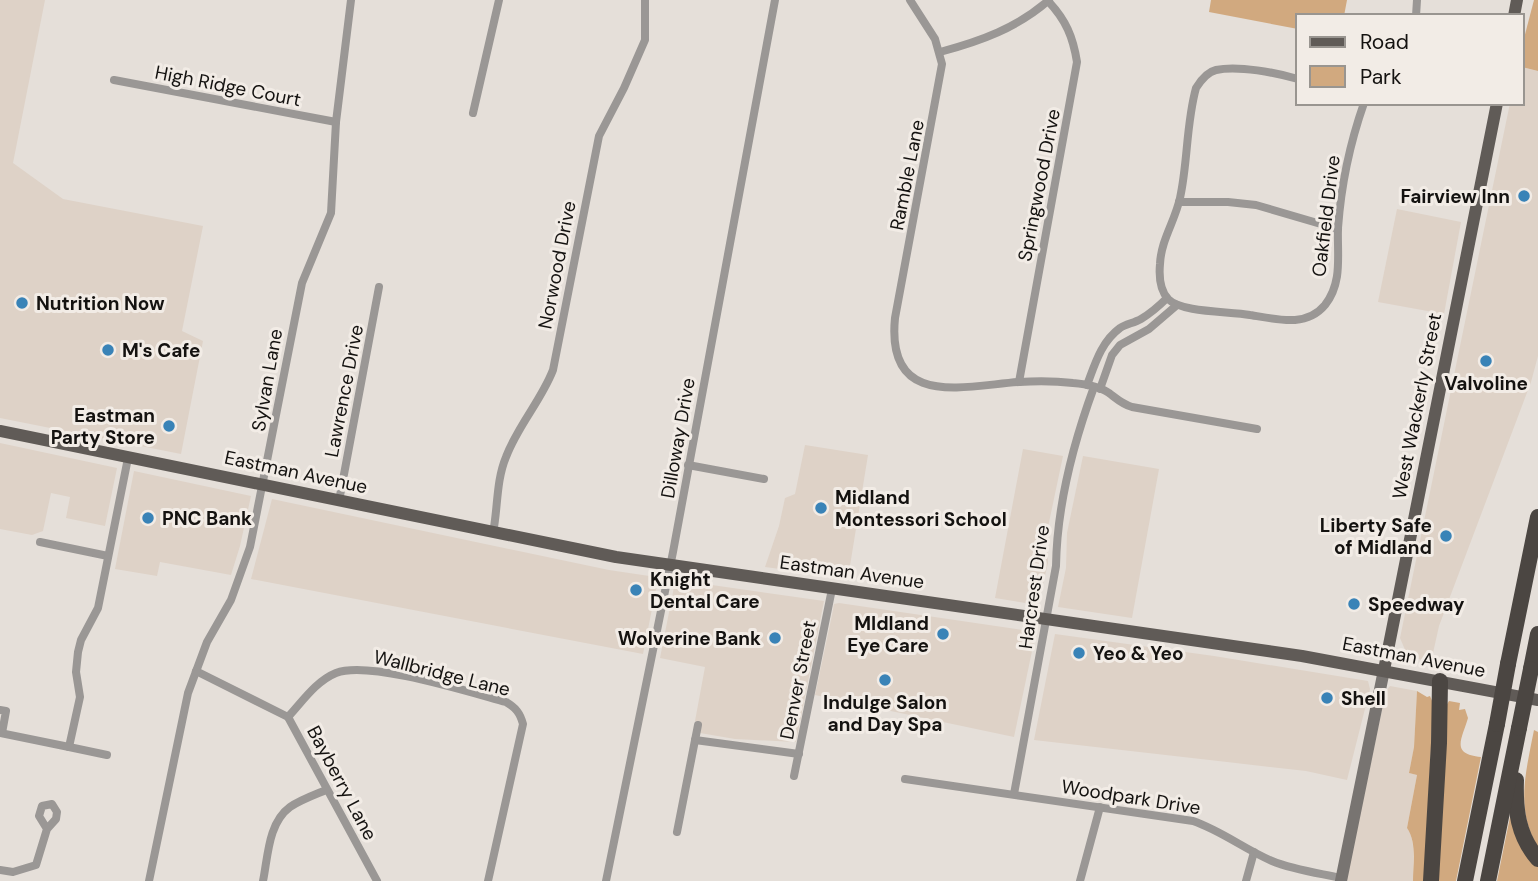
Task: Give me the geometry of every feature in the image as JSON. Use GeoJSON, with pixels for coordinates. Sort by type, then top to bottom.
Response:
{"type":"FeatureCollection","features":[{"type":"Feature","properties":{"kind":"highway"},"geometry":{"type":"LineString","coordinates":[[1465,881],[1538,517]]}},
{"type":"Feature","properties":{"kind":"highway"},"geometry":{"type":"LineString","coordinates":[[1488,881],[1538,634]]}},
{"type":"Feature","properties":{"kind":"highway"},"geometry":{"type":"LineString","coordinates":[[1431,881],[1440,681]]}},
{"type":"Feature","properties":{"kind":"highway"},"geometry":{"type":"LineString","coordinates":[[1519,730],[1517,817],[1526,843],[1538,859]]}},
{"type":"Feature","properties":{"kind":"main road","name":"West Wackerly Street"},"geometry":{"type":"LineString","coordinates":[[1384,670],[1497,105]]}},
{"type":"Feature","properties":{"kind":"main road","name":"Eastman Avenue"},"geometry":{"type":"LineString","coordinates":[[0,431],[494,533],[670,566],[1384,670],[1538,700]]}},
{"type":"Feature","properties":{"kind":"street","name":"Sylvan Lane"},"geometry":{"type":"LineString","coordinates":[[149,881],[188,693],[207,642],[241,577],[250,547],[302,283],[331,213],[336,122],[351,0]]}},
{"type":"Feature","properties":{"kind":"street"},"geometry":{"type":"LineString","coordinates":[[473,113],[499,0]]}},
{"type":"Feature","properties":{"kind":"street","name":"Norwood Drive"},"geometry":{"type":"LineString","coordinates":[[494,533],[498,488],[505,459],[518,430],[544,392],[553,370],[599,136],[645,40],[645,0]]}},
{"type":"Feature","properties":{"kind":"street","name":"Dilloway Drive"},"geometry":{"type":"LineString","coordinates":[[606,881],[670,566],[775,0]]}},
{"type":"Feature","properties":{"kind":"street","name":"Ramble Lane"},"geometry":{"type":"LineString","coordinates":[[910,0],[935,39],[942,64],[895,318],[895,347],[902,363],[918,380],[938,388],[1019,382]]}},
{"type":"Feature","properties":{"kind":"street"},"geometry":{"type":"LineString","coordinates":[[940,52],[998,33],[1025,19],[1049,1]]}},
{"type":"Feature","properties":{"kind":"street","name":"Springwood Drive"},"geometry":{"type":"LineString","coordinates":[[1019,382],[1077,62],[1069,28],[1049,1]]}},
{"type":"Feature","properties":{"kind":"street"},"geometry":{"type":"LineString","coordinates":[[1094,387],[1100,350],[1109,338],[1122,327],[1138,321],[1167,298],[1159,275],[1160,261],[1179,202],[1193,99],[1202,78],[1214,70],[1228,69],[1296,79]]}},
{"type":"Feature","properties":{"kind":"street","name":"High Ridge Court"},"geometry":{"type":"LineString","coordinates":[[114,80],[336,122]]}},
{"type":"Feature","properties":{"kind":"street","name":"Oakfield Drive"},"geometry":{"type":"LineString","coordinates":[[1167,298],[1188,309],[1230,311],[1282,320],[1306,319],[1324,306],[1336,281],[1340,248],[1338,229],[1349,156],[1363,105]]}},
{"type":"Feature","properties":{"kind":"street"},"geometry":{"type":"LineString","coordinates":[[1179,202],[1256,205],[1338,229]]}},
{"type":"Feature","properties":{"kind":"street","name":"Lawrence Drive"},"geometry":{"type":"LineString","coordinates":[[338,501],[379,287]]}},
{"type":"Feature","properties":{"kind":"street"},"geometry":{"type":"LineString","coordinates":[[1094,387],[1120,345],[1156,325],[1177,305]]}},
{"type":"Feature","properties":{"kind":"street"},"geometry":{"type":"LineString","coordinates":[[1019,382],[1063,382],[1094,387],[1132,407],[1257,429]]}},
{"type":"Feature","properties":{"kind":"street","name":"Harcrest Drive"},"geometry":{"type":"LineString","coordinates":[[1014,794],[1056,566],[1056,532],[1073,452],[1094,387]]}},
{"type":"Feature","properties":{"kind":"street"},"geometry":{"type":"LineString","coordinates":[[69,747],[79,697],[76,672],[78,652],[81,640],[98,608],[128,458]]}},
{"type":"Feature","properties":{"kind":"street"},"geometry":{"type":"LineString","coordinates":[[688,465],[764,479]]}},
{"type":"Feature","properties":{"kind":"street"},"geometry":{"type":"LineString","coordinates":[[40,542],[108,556]]}},
{"type":"Feature","properties":{"kind":"street","name":"Denver Street"},"geometry":{"type":"LineString","coordinates":[[794,776],[832,589]]}},
{"type":"Feature","properties":{"kind":"street","name":"Wallbridge Lane"},"geometry":{"type":"LineString","coordinates":[[288,717],[319,683],[335,673],[353,669],[367,669],[432,683],[506,702],[520,714],[523,724],[488,881]]}},
{"type":"Feature","properties":{"kind":"street","name":"West Wackerly Street"},"geometry":{"type":"LineString","coordinates":[[1341,880],[1384,670]]}},
{"type":"Feature","properties":{"kind":"street","name":"Bayberry Lane"},"geometry":{"type":"LineString","coordinates":[[196,671],[288,717],[377,881]]}},
{"type":"Feature","properties":{"kind":"street"},"geometry":{"type":"LineString","coordinates":[[0,710],[6,711],[1,733],[107,755]]}},
{"type":"Feature","properties":{"kind":"street"},"geometry":{"type":"LineString","coordinates":[[677,832],[698,725]]}},
{"type":"Feature","properties":{"kind":"street"},"geometry":{"type":"LineString","coordinates":[[695,740],[799,754]]}},
{"type":"Feature","properties":{"kind":"street","name":"Woodpark Drive"},"geometry":{"type":"LineString","coordinates":[[905,779],[1193,821],[1230,836],[1254,852],[1291,868],[1341,880]]}},
{"type":"Feature","properties":{"kind":"street"},"geometry":{"type":"LineString","coordinates":[[263,881],[274,829],[280,817],[290,807],[326,790]]}},
{"type":"Feature","properties":{"kind":"street"},"geometry":{"type":"LineString","coordinates":[[1080,881],[1100,807]]}},
{"type":"Feature","properties":{"kind":"street"},"geometry":{"type":"LineString","coordinates":[[0,870],[13,872],[36,865],[47,829]]}},
{"type":"Feature","properties":{"kind":"street"},"geometry":{"type":"LineString","coordinates":[[1246,881],[1254,852]]}},
{"type":"Feature","properties":{"kind":"shaded area"},"geometry":{"type":"Polygon","coordinates":[[[0,0],[45,0],[13,163],[63,199],[203,226],[182,331],[203,341],[181,454],[0,418],[0,0]]]}},
{"type":"Feature","properties":{"kind":"shaded area"},"geometry":{"type":"Polygon","coordinates":[[[1524,68],[1538,71],[1538,356],[1531,382],[1439,626],[1431,662],[1406,652],[1400,638],[1510,105],[1524,105],[1524,68]]]}},
{"type":"Feature","properties":{"kind":"shaded area"},"geometry":{"type":"Polygon","coordinates":[[[1397,209],[1461,222],[1444,314],[1378,302],[1397,209]]]}},
{"type":"Feature","properties":{"kind":"shaded area"},"geometry":{"type":"Polygon","coordinates":[[[0,443],[117,468],[105,526],[66,518],[70,497],[51,493],[43,531],[32,535],[0,529],[0,443]]]}},
{"type":"Feature","properties":{"kind":"shaded area","name":"Midland Montessori School"},"geometry":{"type":"Polygon","coordinates":[[[805,445],[868,455],[848,578],[765,567],[785,498],[795,494],[805,445]]]}},
{"type":"Feature","properties":{"kind":"shaded area"},"geometry":{"type":"Polygon","coordinates":[[[1023,449],[1063,456],[1047,532],[1048,563],[1038,605],[995,598],[1023,449]]]}},
{"type":"Feature","properties":{"kind":"shaded area"},"geometry":{"type":"Polygon","coordinates":[[[1083,456],[1159,469],[1132,618],[1058,607],[1066,568],[1067,533],[1083,456]]]}},
{"type":"Feature","properties":{"kind":"shaded area"},"geometry":{"type":"Polygon","coordinates":[[[134,471],[251,496],[231,575],[160,562],[157,576],[115,569],[134,471]]]}},
{"type":"Feature","properties":{"kind":"shaded area"},"geometry":{"type":"Polygon","coordinates":[[[272,499],[609,570],[656,577],[657,584],[643,654],[251,579],[272,499]]]}},
{"type":"Feature","properties":{"kind":"shaded area"},"geometry":{"type":"Polygon","coordinates":[[[677,580],[824,601],[796,742],[735,739],[700,733],[700,723],[695,721],[705,667],[660,658],[677,580]]]}},
{"type":"Feature","properties":{"kind":"shaded area"},"geometry":{"type":"Polygon","coordinates":[[[834,604],[1036,632],[1014,737],[815,695],[834,604]]]}},
{"type":"Feature","properties":{"kind":"shaded area"},"geometry":{"type":"Polygon","coordinates":[[[1055,634],[1368,681],[1370,689],[1347,780],[1306,771],[1034,740],[1055,634]]]}},
{"type":"Feature","properties":{"kind":"shaded area"},"geometry":{"type":"Polygon","coordinates":[[[1390,686],[1417,691],[1414,747],[1409,773],[1417,775],[1407,828],[1413,846],[1413,881],[1346,881],[1386,691],[1390,686]]]}},
{"type":"Feature","properties":{"kind":"green space"},"geometry":{"type":"Polygon","coordinates":[[[1211,0],[1347,0],[1344,14],[1296,14],[1296,29],[1209,12],[1211,0]]]}},
{"type":"Feature","properties":{"kind":"green space"},"geometry":{"type":"Polygon","coordinates":[[[1534,0],[1538,0],[1538,71],[1524,68],[1524,38],[1534,0]]]}},
{"type":"Feature","properties":{"kind":"green space"},"geometry":{"type":"Polygon","coordinates":[[[1417,691],[1430,696],[1433,703],[1425,881],[1413,881],[1413,846],[1407,828],[1417,775],[1409,773],[1414,747],[1417,691]]]}},
{"type":"Feature","properties":{"kind":"green space"},"geometry":{"type":"Polygon","coordinates":[[[1449,701],[1460,703],[1459,710],[1465,709],[1468,718],[1461,739],[1462,749],[1465,753],[1481,757],[1456,881],[1436,881],[1446,706],[1449,701]]]}},
{"type":"Feature","properties":{"kind":"green space"},"geometry":{"type":"Polygon","coordinates":[[[1534,730],[1538,732],[1538,848],[1527,819],[1524,790],[1534,730]]]}},
{"type":"Feature","properties":{"kind":"green space"},"geometry":{"type":"Polygon","coordinates":[[[1511,812],[1530,858],[1538,867],[1538,881],[1497,881],[1511,812]]]}},
{"type":"Feature","properties":{"kind":"place","name":"Fairview Inn"},"geometry":{"type":"Point","coordinates":[1524,196]}},
{"type":"Feature","properties":{"kind":"place","name":"Nutrition Now"},"geometry":{"type":"Point","coordinates":[22,303]}},
{"type":"Feature","properties":{"kind":"place","name":"M's Cafe"},"geometry":{"type":"Point","coordinates":[108,350]}},
{"type":"Feature","properties":{"kind":"place","name":"Valvoline"},"geometry":{"type":"Point","coordinates":[1486,361]}},
{"type":"Feature","properties":{"kind":"place","name":"Eastman Party Store"},"geometry":{"type":"Point","coordinates":[169,426]}},
{"type":"Feature","properties":{"kind":"place","name":"Midland Montessori School"},"geometry":{"type":"Point","coordinates":[821,508]}},
{"type":"Feature","properties":{"kind":"place","name":"PNC Bank"},"geometry":{"type":"Point","coordinates":[148,518]}},
{"type":"Feature","properties":{"kind":"place","name":"Liberty Safe of Midland"},"geometry":{"type":"Point","coordinates":[1446,536]}},
{"type":"Feature","properties":{"kind":"place","name":"Knight Dental Care"},"geometry":{"type":"Point","coordinates":[636,590]}},
{"type":"Feature","properties":{"kind":"place","name":"Speedway"},"geometry":{"type":"Point","coordinates":[1354,604]}},
{"type":"Feature","properties":{"kind":"place","name":"MIdland Eye Care"},"geometry":{"type":"Point","coordinates":[943,634]}},
{"type":"Feature","properties":{"kind":"place","name":"Wolverine Bank"},"geometry":{"type":"Point","coordinates":[775,638]}},
{"type":"Feature","properties":{"kind":"place","name":"Yeo & Yeo"},"geometry":{"type":"Point","coordinates":[1079,653]}},
{"type":"Feature","properties":{"kind":"place","name":"Indulge Salon and Day Spa"},"geometry":{"type":"Point","coordinates":[885,680]}},
{"type":"Feature","properties":{"kind":"place","name":"Shell"},"geometry":{"type":"Point","coordinates":[1327,698]}}]}
